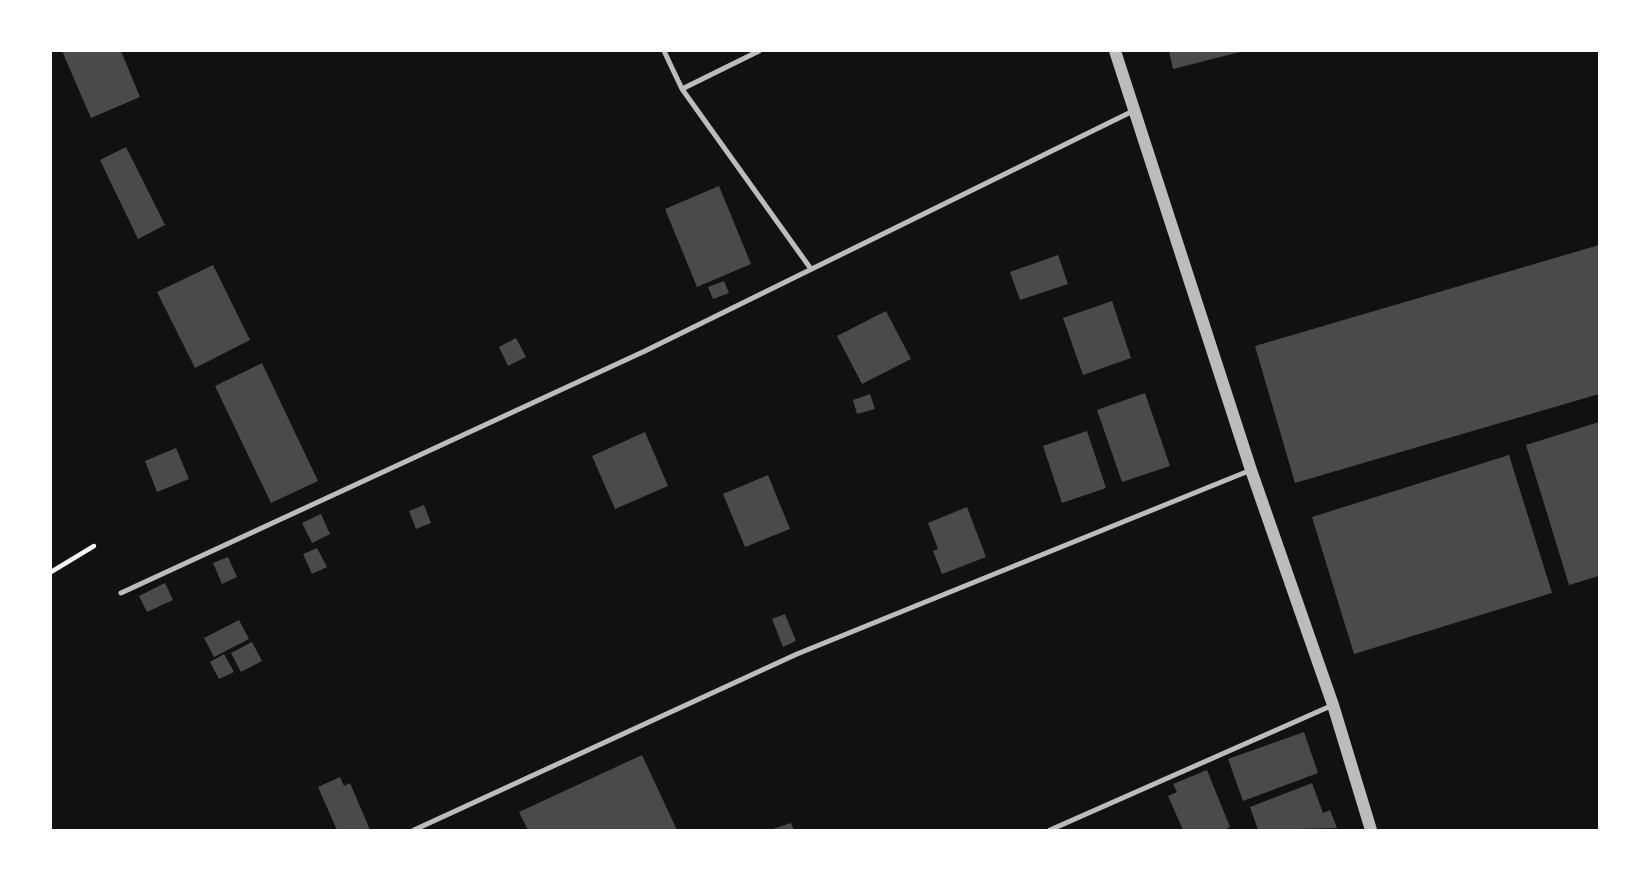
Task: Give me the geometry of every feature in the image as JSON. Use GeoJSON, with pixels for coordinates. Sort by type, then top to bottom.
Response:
{"type":"FeatureCollection","features":[{"type":"Feature","properties":{"kind":"street"},"geometry":{"type":"LineString","coordinates":[[1115,51],[1251,470],[1333,705],[1370,830]]}},
{"type":"Feature","properties":{"kind":"lane"},"geometry":{"type":"LineString","coordinates":[[664,51],[682,89],[811,269]]}},
{"type":"Feature","properties":{"kind":"lane"},"geometry":{"type":"LineString","coordinates":[[682,89],[759,51]]}},
{"type":"Feature","properties":{"kind":"lane"},"geometry":{"type":"LineString","coordinates":[[121,593],[621,362],[1133,111]]}},
{"type":"Feature","properties":{"kind":"lane"},"geometry":{"type":"LineString","coordinates":[[414,830],[797,654],[1251,470]]}},
{"type":"Feature","properties":{"kind":"lane"},"geometry":{"type":"LineString","coordinates":[[1050,830],[1333,705]]}},
{"type":"Feature","properties":{"kind":"path"},"geometry":{"type":"LineString","coordinates":[[51,572],[94,547]]}},
{"type":"Feature","properties":{"kind":"building"},"geometry":{"type":"Polygon","coordinates":[[[62,51],[121,51],[140,97],[91,118],[62,51]]]}},
{"type":"Feature","properties":{"kind":"building"},"geometry":{"type":"Polygon","coordinates":[[[1169,51],[1240,51],[1240,52],[1173,69],[1169,51]]]}},
{"type":"Feature","properties":{"kind":"building"},"geometry":{"type":"Polygon","coordinates":[[[126,147],[165,225],[138,239],[100,160],[126,147]]]}},
{"type":"Feature","properties":{"kind":"building"},"geometry":{"type":"Polygon","coordinates":[[[719,186],[751,264],[697,287],[665,209],[719,186]]]}},
{"type":"Feature","properties":{"kind":"building"},"geometry":{"type":"Polygon","coordinates":[[[1599,245],[1599,394],[1295,483],[1255,346],[1599,245]]]}},
{"type":"Feature","properties":{"kind":"building"},"geometry":{"type":"Polygon","coordinates":[[[1058,255],[1068,284],[1020,300],[1010,272],[1058,255]]]}},
{"type":"Feature","properties":{"kind":"building"},"geometry":{"type":"Polygon","coordinates":[[[213,265],[250,340],[195,368],[157,292],[213,265]]]}},
{"type":"Feature","properties":{"kind":"building"},"geometry":{"type":"Polygon","coordinates":[[[724,281],[729,293],[713,299],[708,287],[724,281]]]}},
{"type":"Feature","properties":{"kind":"building"},"geometry":{"type":"Polygon","coordinates":[[[1112,301],[1131,358],[1083,375],[1063,318],[1112,301]]]}},
{"type":"Feature","properties":{"kind":"building"},"geometry":{"type":"Polygon","coordinates":[[[886,311],[911,359],[862,384],[837,336],[886,311]]]}},
{"type":"Feature","properties":{"kind":"building"},"geometry":{"type":"Polygon","coordinates":[[[516,338],[526,357],[508,366],[499,347],[516,338]]]}},
{"type":"Feature","properties":{"kind":"building"},"geometry":{"type":"Polygon","coordinates":[[[262,363],[318,481],[271,503],[215,386],[262,363]]]}},
{"type":"Feature","properties":{"kind":"building"},"geometry":{"type":"Polygon","coordinates":[[[1145,393],[1170,466],[1122,482],[1097,410],[1145,393]]]}},
{"type":"Feature","properties":{"kind":"building"},"geometry":{"type":"Polygon","coordinates":[[[870,394],[875,409],[857,414],[853,400],[870,394]]]}},
{"type":"Feature","properties":{"kind":"building"},"geometry":{"type":"Polygon","coordinates":[[[1599,422],[1599,576],[1569,585],[1526,445],[1599,422]]]}},
{"type":"Feature","properties":{"kind":"building"},"geometry":{"type":"Polygon","coordinates":[[[1087,431],[1106,488],[1062,503],[1043,446],[1087,431]]]}},
{"type":"Feature","properties":{"kind":"building"},"geometry":{"type":"Polygon","coordinates":[[[645,432],[668,486],[615,509],[592,456],[645,432]]]}},
{"type":"Feature","properties":{"kind":"building"},"geometry":{"type":"Polygon","coordinates":[[[176,448],[189,479],[157,492],[145,461],[176,448]]]}},
{"type":"Feature","properties":{"kind":"building"},"geometry":{"type":"Polygon","coordinates":[[[1509,455],[1552,593],[1354,654],[1312,517],[1509,455]]]}},
{"type":"Feature","properties":{"kind":"building"},"geometry":{"type":"Polygon","coordinates":[[[768,475],[790,529],[745,547],[723,494],[768,475]]]}},
{"type":"Feature","properties":{"kind":"building"},"geometry":{"type":"Polygon","coordinates":[[[424,505],[431,523],[416,529],[409,511],[424,505]]]}},
{"type":"Feature","properties":{"kind":"building"},"geometry":{"type":"Polygon","coordinates":[[[967,507],[986,557],[942,574],[933,551],[938,549],[928,523],[967,507]]]}},
{"type":"Feature","properties":{"kind":"building"},"geometry":{"type":"Polygon","coordinates":[[[321,514],[330,534],[312,543],[302,523],[321,514]]]}},
{"type":"Feature","properties":{"kind":"building"},"geometry":{"type":"Polygon","coordinates":[[[317,548],[327,567],[312,574],[303,554],[317,548]]]}},
{"type":"Feature","properties":{"kind":"building"},"geometry":{"type":"Polygon","coordinates":[[[228,557],[237,577],[222,584],[213,563],[228,557]]]}},
{"type":"Feature","properties":{"kind":"building"},"geometry":{"type":"Polygon","coordinates":[[[165,583],[173,600],[147,612],[139,596],[165,583]]]}},
{"type":"Feature","properties":{"kind":"building"},"geometry":{"type":"Polygon","coordinates":[[[785,614],[796,641],[783,647],[772,619],[785,614]]]}},
{"type":"Feature","properties":{"kind":"building"},"geometry":{"type":"Polygon","coordinates":[[[239,620],[249,639],[214,657],[204,638],[239,620]]]}},
{"type":"Feature","properties":{"kind":"building"},"geometry":{"type":"Polygon","coordinates":[[[252,642],[262,661],[241,672],[231,653],[252,642]]]}},
{"type":"Feature","properties":{"kind":"building"},"geometry":{"type":"Polygon","coordinates":[[[224,654],[234,672],[219,679],[210,662],[224,654]]]}},
{"type":"Feature","properties":{"kind":"building"},"geometry":{"type":"Polygon","coordinates":[[[1304,732],[1318,773],[1243,801],[1228,759],[1304,732]]]}},
{"type":"Feature","properties":{"kind":"building"},"geometry":{"type":"Polygon","coordinates":[[[642,755],[677,830],[528,830],[519,812],[642,755]]]}},
{"type":"Feature","properties":{"kind":"building"},"geometry":{"type":"Polygon","coordinates":[[[1207,770],[1230,827],[1223,830],[1183,830],[1168,796],[1177,792],[1173,784],[1207,770]]]}},
{"type":"Feature","properties":{"kind":"building"},"geometry":{"type":"Polygon","coordinates":[[[340,777],[344,786],[350,783],[370,830],[337,830],[318,787],[340,777]]]}},
{"type":"Feature","properties":{"kind":"building"},"geometry":{"type":"Polygon","coordinates":[[[1312,783],[1323,813],[1330,810],[1337,828],[1258,830],[1250,807],[1312,783]]]}},
{"type":"Feature","properties":{"kind":"building"},"geometry":{"type":"Polygon","coordinates":[[[791,823],[794,830],[770,830],[791,823]]]}}]}
